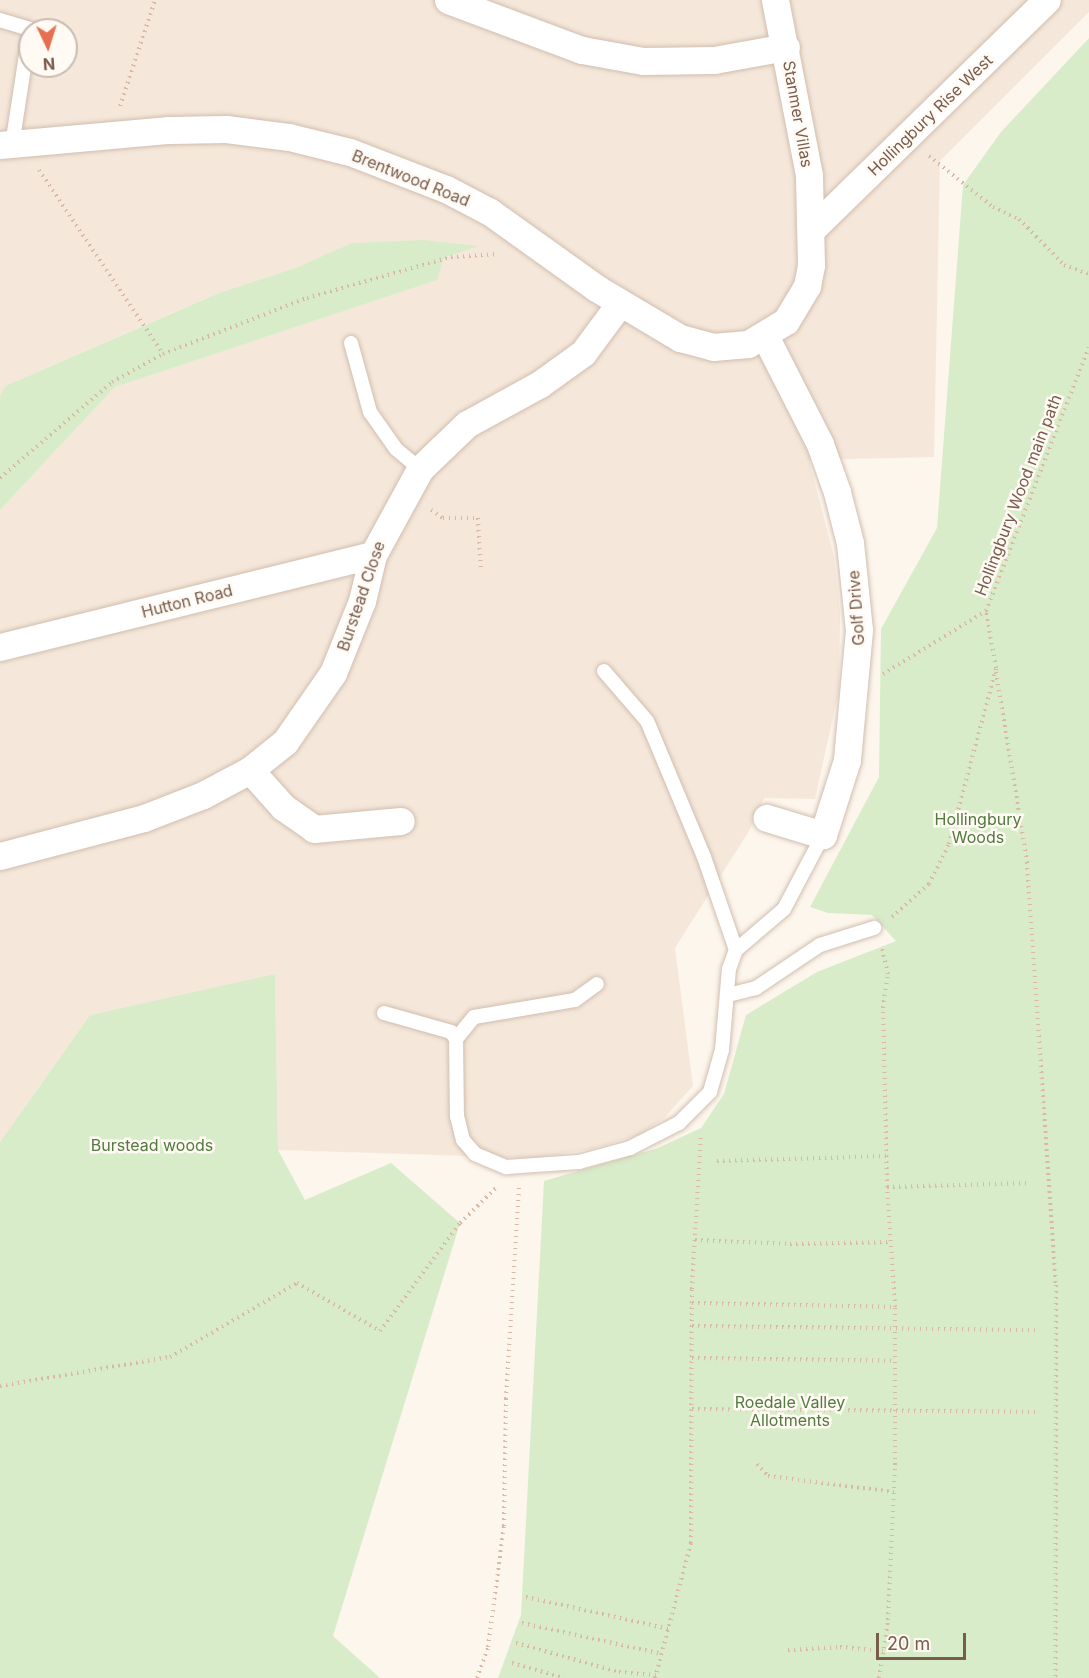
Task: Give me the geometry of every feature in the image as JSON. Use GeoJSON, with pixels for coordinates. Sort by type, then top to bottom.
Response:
{"type":"FeatureCollection","features":[{"type":"Feature","properties":{"kind":"street"},"geometry":{"type":"LineString","coordinates":[[448,0],[582,50],[643,61],[714,60],[786,47]]}},
{"type":"Feature","properties":{"kind":"street","name":"Stanmer Villas"},"geometry":{"type":"LineString","coordinates":[[775,0],[786,47],[809,175],[812,229]]}},
{"type":"Feature","properties":{"kind":"street","name":"Hollingbury Rise West"},"geometry":{"type":"LineString","coordinates":[[812,229],[907,139],[1047,0]]}},
{"type":"Feature","properties":{"kind":"street","name":"Brentwood Road"},"geometry":{"type":"LineString","coordinates":[[11,145],[110,135],[226,129],[309,142],[350,152],[446,189],[531,238],[620,303],[696,343],[735,346],[765,336],[786,321],[807,286],[812,229]]}},
{"type":"Feature","properties":{"kind":"street","name":"Burstead Close"},"geometry":{"type":"LineString","coordinates":[[0,856],[144,818],[203,795],[250,770],[285,742],[333,673],[362,601],[373,555],[420,469],[467,424],[540,384],[583,353],[620,303]]}},
{"type":"Feature","properties":{"kind":"street","name":"Golf Drive"},"geometry":{"type":"LineString","coordinates":[[765,336],[820,444],[840,502],[850,543],[858,606],[857,691],[847,760],[823,835]]}},
{"type":"Feature","properties":{"kind":"street","name":"Hutton Road"},"geometry":{"type":"LineString","coordinates":[[0,647],[373,555]]}},
{"type":"Feature","properties":{"kind":"street"},"geometry":{"type":"LineString","coordinates":[[250,770],[283,807],[314,829],[401,821]]}},
{"type":"Feature","properties":{"kind":"street"},"geometry":{"type":"LineString","coordinates":[[767,819],[823,835]]}},
{"type":"Feature","properties":{"kind":"lane"},"geometry":{"type":"LineString","coordinates":[[0,20],[30,29],[11,145]]}},
{"type":"Feature","properties":{"kind":"lane"},"geometry":{"type":"LineString","coordinates":[[351,343],[370,412],[396,449],[420,469]]}},
{"type":"Feature","properties":{"kind":"lane"},"geometry":{"type":"LineString","coordinates":[[604,671],[647,721],[704,856],[736,950]]}},
{"type":"Feature","properties":{"kind":"lane"},"geometry":{"type":"LineString","coordinates":[[384,1014],[451,1032],[456,1039],[457,1116],[463,1140],[475,1154],[492,1164],[520,1169],[579,1162],[630,1148],[661,1135],[696,1109],[714,1082],[722,1050],[729,969],[736,950],[784,909],[823,835]]}},
{"type":"Feature","properties":{"kind":"lane"},"geometry":{"type":"LineString","coordinates":[[728,995],[756,987],[820,945],[874,928]]}},
{"type":"Feature","properties":{"kind":"lane"},"geometry":{"type":"LineString","coordinates":[[456,1039],[474,1017],[575,1000],[597,984]]}},
{"type":"Feature","properties":{"kind":"path"},"geometry":{"type":"LineString","coordinates":[[110,135],[155,0]]}},
{"type":"Feature","properties":{"kind":"path"},"geometry":{"type":"LineString","coordinates":[[907,139],[993,207],[1020,219],[1064,265],[1089,274]]}},
{"type":"Feature","properties":{"kind":"path"},"geometry":{"type":"LineString","coordinates":[[11,145],[163,354]]}},
{"type":"Feature","properties":{"kind":"path"},"geometry":{"type":"LineString","coordinates":[[0,478],[112,382],[163,354],[307,298],[451,257],[503,254],[531,238]]}},
{"type":"Feature","properties":{"kind":"path","name":"Hollingbury Wood main path"},"geometry":{"type":"LineString","coordinates":[[857,691],[986,611],[1089,347]]}},
{"type":"Feature","properties":{"kind":"path"},"geometry":{"type":"LineString","coordinates":[[405,494],[443,518],[478,518],[481,569]]}},
{"type":"Feature","properties":{"kind":"path"},"geometry":{"type":"LineString","coordinates":[[986,611],[1027,862],[1056,1286],[1055,1678]]}},
{"type":"Feature","properties":{"kind":"path"},"geometry":{"type":"LineString","coordinates":[[879,1678],[894,1492],[895,1307],[886,1156],[883,1008],[888,966],[874,928],[917,898],[939,870],[949,844],[996,668]]}},
{"type":"Feature","properties":{"kind":"path"},"geometry":{"type":"LineString","coordinates":[[516,1643],[606,1668],[656,1677],[691,1544],[692,1303],[701,1128],[696,1109]]}},
{"type":"Feature","properties":{"kind":"path"},"geometry":{"type":"LineString","coordinates":[[717,1161],[886,1156]]}},
{"type":"Feature","properties":{"kind":"path"},"geometry":{"type":"LineString","coordinates":[[0,1386],[170,1357],[297,1283],[380,1331],[465,1216],[520,1169]]}},
{"type":"Feature","properties":{"kind":"path"},"geometry":{"type":"LineString","coordinates":[[477,1678],[488,1647],[504,1526],[506,1399],[520,1169]]}},
{"type":"Feature","properties":{"kind":"path"},"geometry":{"type":"LineString","coordinates":[[887,1187],[1030,1183]]}},
{"type":"Feature","properties":{"kind":"path"},"geometry":{"type":"LineString","coordinates":[[695,1240],[790,1244],[890,1242]]}},
{"type":"Feature","properties":{"kind":"path"},"geometry":{"type":"LineString","coordinates":[[692,1303],[895,1307]]}},
{"type":"Feature","properties":{"kind":"path"},"geometry":{"type":"LineString","coordinates":[[692,1326],[1038,1330]]}},
{"type":"Feature","properties":{"kind":"path"},"geometry":{"type":"LineString","coordinates":[[692,1358],[895,1361]]}},
{"type":"Feature","properties":{"kind":"path"},"geometry":{"type":"LineString","coordinates":[[692,1409],[1037,1412]]}},
{"type":"Feature","properties":{"kind":"path"},"geometry":{"type":"LineString","coordinates":[[757,1464],[768,1476],[894,1492]]}},
{"type":"Feature","properties":{"kind":"path"},"geometry":{"type":"LineString","coordinates":[[526,1597],[669,1629]]}},
{"type":"Feature","properties":{"kind":"path"},"geometry":{"type":"LineString","coordinates":[[522,1623],[663,1654]]}},
{"type":"Feature","properties":{"kind":"path"},"geometry":{"type":"LineString","coordinates":[[788,1650],[840,1647],[883,1650]]}},
{"type":"Feature","properties":{"kind":"path"},"geometry":{"type":"LineString","coordinates":[[512,1663],[564,1678]]}},
{"type":"Feature","properties":{"kind":"shaded area"},"geometry":{"type":"Polygon","coordinates":[[[0,0],[1089,0],[1089,12],[940,161],[934,457],[809,460],[834,557],[840,614],[839,690],[815,799],[764,798],[749,831],[675,948],[693,1086],[663,1119],[639,1135],[591,1149],[534,1158],[278,1150],[275,975],[90,1015],[0,1142],[0,510],[115,387],[436,280],[444,258],[476,246],[298,267],[219,293],[5,386],[0,396],[0,0]]]}},
{"type":"Feature","properties":{"kind":"green space","name":"Roedale Valley Allotments"},"geometry":{"type":"Polygon","coordinates":[[[1089,38],[1089,1678],[498,1678],[521,1615],[544,1181],[658,1148],[701,1128],[724,1094],[746,1015],[817,972],[896,941],[872,915],[828,913],[810,907],[879,777],[881,629],[937,528],[963,185],[1001,132],[1089,38]]]}},
{"type":"Feature","properties":{"kind":"green space"},"geometry":{"type":"Polygon","coordinates":[[[423,240],[478,246],[444,258],[437,280],[115,387],[0,510],[0,396],[5,386],[219,293],[298,267],[352,243],[423,240]]]}},
{"type":"Feature","properties":{"kind":"green space","name":"Burstead woods"},"geometry":{"type":"Polygon","coordinates":[[[275,974],[278,1150],[305,1200],[391,1163],[460,1223],[333,1636],[380,1678],[0,1678],[0,1142],[90,1015],[275,974]]]}},
{"type":"Feature","properties":{"kind":"park label","name":"Hollingbury Woods"},"geometry":{"type":"Point","coordinates":[978,828]}}]}
